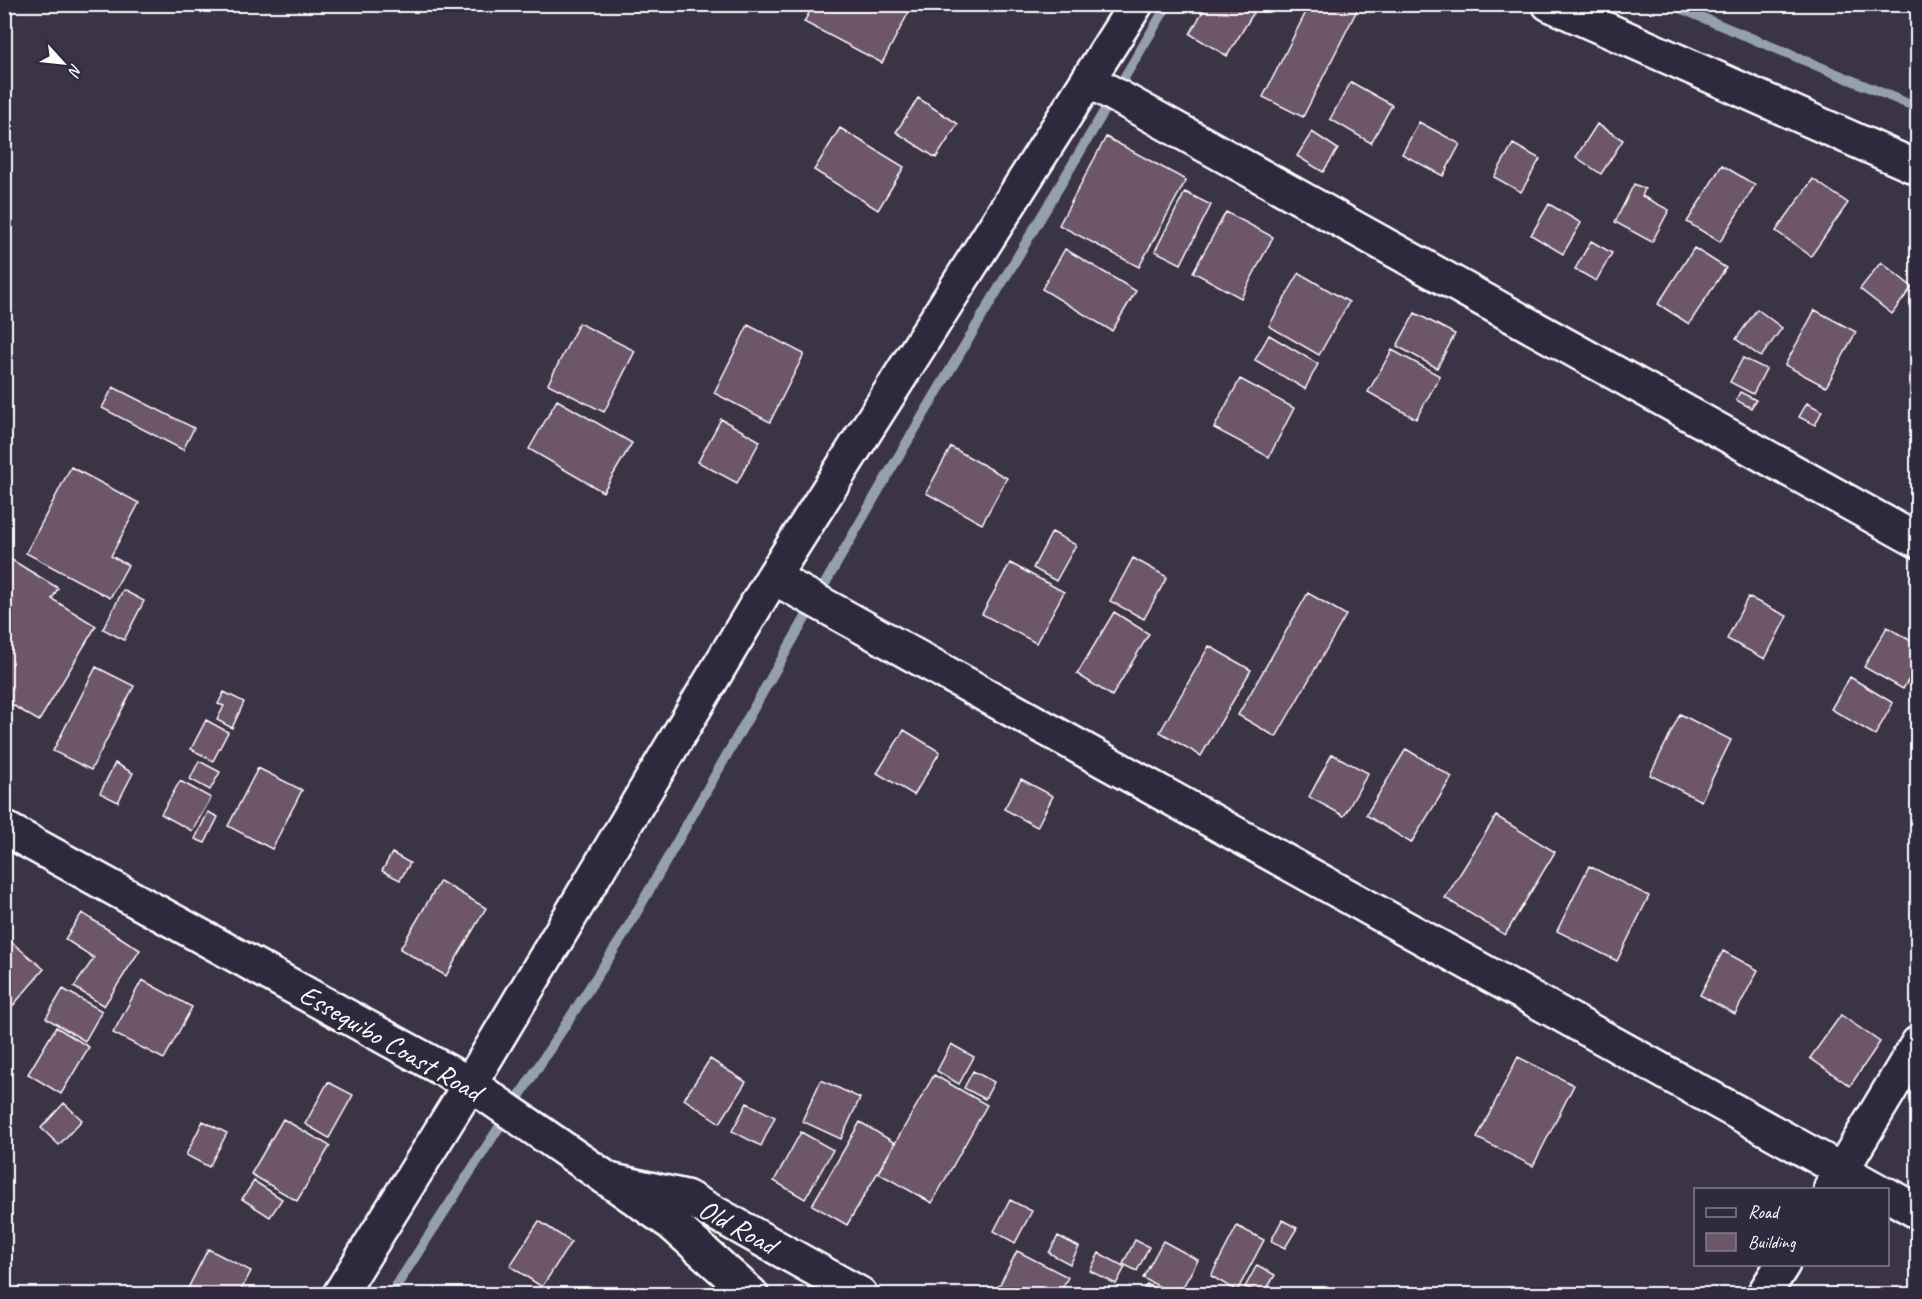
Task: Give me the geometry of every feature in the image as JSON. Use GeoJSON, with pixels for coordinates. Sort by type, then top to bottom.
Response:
{"type":"FeatureCollection","features":[{"type":"Feature","properties":{"kind":"street"},"geometry":{"type":"LineString","coordinates":[[340,1294],[470,1084],[773,577],[1136,4]]}},
{"type":"Feature","properties":{"kind":"street"},"geometry":{"type":"LineString","coordinates":[[1549,4],[1917,168]]}},
{"type":"Feature","properties":{"kind":"street"},"geometry":{"type":"LineString","coordinates":[[1088,80],[1917,541]]}},
{"type":"Feature","properties":{"kind":"street"},"geometry":{"type":"LineString","coordinates":[[773,577],[1836,1180],[1869,1188]]}},
{"type":"Feature","properties":{"kind":"street","name":"Essequibo Coast Road"},"geometry":{"type":"LineString","coordinates":[[4,828],[470,1084],[670,1223],[751,1294]]}},
{"type":"Feature","properties":{"kind":"street"},"geometry":{"type":"LineString","coordinates":[[1836,1180],[1917,1042]]}},
{"type":"Feature","properties":{"kind":"street","name":"Old Road"},"geometry":{"type":"LineString","coordinates":[[607,1180],[686,1197],[860,1294]]}},
{"type":"Feature","properties":{"kind":"street"},"geometry":{"type":"LineString","coordinates":[[1889,1197],[1917,1212]]}},
{"type":"Feature","properties":{"kind":"street"},"geometry":{"type":"LineString","coordinates":[[1764,1294],[1782,1266]]}},
{"type":"Feature","properties":{"kind":"building"},"geometry":{"type":"Polygon","coordinates":[[[814,4],[913,4],[882,63],[804,22],[814,4]]]}},
{"type":"Feature","properties":{"kind":"building"},"geometry":{"type":"Polygon","coordinates":[[[1207,4],[1249,4],[1256,9],[1227,56],[1190,34],[1207,4]]]}},
{"type":"Feature","properties":{"kind":"building"},"geometry":{"type":"Polygon","coordinates":[[[1310,4],[1360,4],[1303,117],[1263,97],[1310,4]]]}},
{"type":"Feature","properties":{"kind":"building"},"geometry":{"type":"Polygon","coordinates":[[[1351,82],[1392,105],[1371,143],[1330,119],[1351,82]]]}},
{"type":"Feature","properties":{"kind":"building"},"geometry":{"type":"Polygon","coordinates":[[[918,98],[958,124],[936,158],[896,132],[918,98]]]}},
{"type":"Feature","properties":{"kind":"building"},"geometry":{"type":"Polygon","coordinates":[[[1419,122],[1460,144],[1443,176],[1402,154],[1419,122]]]}},
{"type":"Feature","properties":{"kind":"building"},"geometry":{"type":"Polygon","coordinates":[[[1597,124],[1623,140],[1601,174],[1576,157],[1597,124]]]}},
{"type":"Feature","properties":{"kind":"building"},"geometry":{"type":"Polygon","coordinates":[[[840,128],[904,167],[878,210],[814,170],[840,128]]]}},
{"type":"Feature","properties":{"kind":"building"},"geometry":{"type":"Polygon","coordinates":[[[1312,132],[1338,149],[1323,172],[1297,156],[1312,132]]]}},
{"type":"Feature","properties":{"kind":"building"},"geometry":{"type":"Polygon","coordinates":[[[1106,137],[1186,180],[1139,267],[1059,225],[1106,137]]]}},
{"type":"Feature","properties":{"kind":"building"},"geometry":{"type":"Polygon","coordinates":[[[1513,144],[1540,159],[1521,192],[1494,177],[1513,144]]]}},
{"type":"Feature","properties":{"kind":"building"},"geometry":{"type":"Polygon","coordinates":[[[1722,165],[1755,185],[1720,242],[1687,222],[1722,165]]]}},
{"type":"Feature","properties":{"kind":"building"},"geometry":{"type":"Polygon","coordinates":[[[1813,179],[1848,203],[1811,256],[1776,231],[1813,179]]]}},
{"type":"Feature","properties":{"kind":"building"},"geometry":{"type":"Polygon","coordinates":[[[1634,184],[1645,189],[1642,196],[1669,210],[1652,242],[1615,222],[1634,184]]]}},
{"type":"Feature","properties":{"kind":"building"},"geometry":{"type":"Polygon","coordinates":[[[1185,192],[1211,205],[1181,264],[1155,251],[1185,192]]]}},
{"type":"Feature","properties":{"kind":"building"},"geometry":{"type":"Polygon","coordinates":[[[1549,204],[1581,223],[1563,254],[1531,235],[1549,204]]]}},
{"type":"Feature","properties":{"kind":"building"},"geometry":{"type":"Polygon","coordinates":[[[1226,212],[1273,237],[1241,298],[1193,272],[1226,212]]]}},
{"type":"Feature","properties":{"kind":"building"},"geometry":{"type":"Polygon","coordinates":[[[1591,241],[1612,253],[1596,281],[1575,269],[1591,241]]]}},
{"type":"Feature","properties":{"kind":"building"},"geometry":{"type":"Polygon","coordinates":[[[1694,248],[1726,268],[1689,324],[1658,304],[1694,248]]]}},
{"type":"Feature","properties":{"kind":"building"},"geometry":{"type":"Polygon","coordinates":[[[1065,249],[1136,291],[1112,331],[1042,289],[1065,249]]]}},
{"type":"Feature","properties":{"kind":"building"},"geometry":{"type":"Polygon","coordinates":[[[1881,262],[1912,287],[1892,314],[1860,289],[1881,262]]]}},
{"type":"Feature","properties":{"kind":"building"},"geometry":{"type":"Polygon","coordinates":[[[1299,273],[1349,302],[1319,355],[1269,326],[1299,273]]]}},
{"type":"Feature","properties":{"kind":"building"},"geometry":{"type":"Polygon","coordinates":[[[1757,309],[1782,328],[1761,357],[1736,339],[1757,309]]]}},
{"type":"Feature","properties":{"kind":"building"},"geometry":{"type":"Polygon","coordinates":[[[1815,310],[1856,332],[1826,387],[1785,365],[1815,310]]]}},
{"type":"Feature","properties":{"kind":"building"},"geometry":{"type":"Polygon","coordinates":[[[1415,313],[1455,334],[1437,368],[1397,346],[1415,313]]]}},
{"type":"Feature","properties":{"kind":"building"},"geometry":{"type":"Polygon","coordinates":[[[579,323],[635,351],[604,412],[548,384],[579,323]]]}},
{"type":"Feature","properties":{"kind":"building"},"geometry":{"type":"Polygon","coordinates":[[[748,325],[804,354],[770,422],[714,393],[748,325]]]}},
{"type":"Feature","properties":{"kind":"building"},"geometry":{"type":"Polygon","coordinates":[[[1269,335],[1318,364],[1305,389],[1255,360],[1269,335]]]}},
{"type":"Feature","properties":{"kind":"building"},"geometry":{"type":"Polygon","coordinates":[[[1392,350],[1440,376],[1416,419],[1368,392],[1392,350]]]}},
{"type":"Feature","properties":{"kind":"building"},"geometry":{"type":"Polygon","coordinates":[[[1743,358],[1766,369],[1753,394],[1730,382],[1743,358]]]}},
{"type":"Feature","properties":{"kind":"building"},"geometry":{"type":"Polygon","coordinates":[[[1240,379],[1294,408],[1269,457],[1214,428],[1240,379]]]}},
{"type":"Feature","properties":{"kind":"building"},"geometry":{"type":"Polygon","coordinates":[[[113,387],[194,428],[183,450],[102,408],[113,387]]]}},
{"type":"Feature","properties":{"kind":"building"},"geometry":{"type":"Polygon","coordinates":[[[1740,392],[1756,400],[1751,408],[1736,400],[1740,392]]]}},
{"type":"Feature","properties":{"kind":"building"},"geometry":{"type":"Polygon","coordinates":[[[557,400],[632,443],[603,492],[529,449],[557,400]]]}},
{"type":"Feature","properties":{"kind":"building"},"geometry":{"type":"Polygon","coordinates":[[[1807,403],[1822,411],[1815,425],[1799,417],[1807,403]]]}},
{"type":"Feature","properties":{"kind":"building"},"geometry":{"type":"Polygon","coordinates":[[[721,419],[760,441],[737,483],[698,462],[721,419]]]}},
{"type":"Feature","properties":{"kind":"building"},"geometry":{"type":"Polygon","coordinates":[[[951,447],[1007,478],[982,524],[926,493],[951,447]]]}},
{"type":"Feature","properties":{"kind":"building"},"geometry":{"type":"Polygon","coordinates":[[[71,467],[139,503],[111,556],[128,565],[110,598],[26,553],[71,467]]]}},
{"type":"Feature","properties":{"kind":"building"},"geometry":{"type":"Polygon","coordinates":[[[1052,532],[1076,545],[1056,581],[1033,568],[1052,532]]]}},
{"type":"Feature","properties":{"kind":"building"},"geometry":{"type":"Polygon","coordinates":[[[7,557],[58,588],[52,599],[96,626],[39,721],[4,700],[4,562],[7,557]]]}},
{"type":"Feature","properties":{"kind":"building"},"geometry":{"type":"Polygon","coordinates":[[[1133,558],[1167,577],[1144,619],[1110,601],[1133,558]]]}},
{"type":"Feature","properties":{"kind":"building"},"geometry":{"type":"Polygon","coordinates":[[[1010,563],[1064,592],[1036,643],[982,614],[1010,563]]]}},
{"type":"Feature","properties":{"kind":"building"},"geometry":{"type":"Polygon","coordinates":[[[123,590],[144,601],[124,640],[103,629],[123,590]]]}},
{"type":"Feature","properties":{"kind":"building"},"geometry":{"type":"Polygon","coordinates":[[[1308,593],[1346,615],[1276,737],[1238,715],[1308,593]]]}},
{"type":"Feature","properties":{"kind":"building"},"geometry":{"type":"Polygon","coordinates":[[[1748,597],[1787,616],[1765,659],[1727,639],[1748,597]]]}},
{"type":"Feature","properties":{"kind":"building"},"geometry":{"type":"Polygon","coordinates":[[[1114,612],[1149,634],[1112,696],[1077,674],[1114,612]]]}},
{"type":"Feature","properties":{"kind":"building"},"geometry":{"type":"Polygon","coordinates":[[[1887,627],[1918,645],[1918,664],[1903,689],[1864,667],[1887,627]]]}},
{"type":"Feature","properties":{"kind":"building"},"geometry":{"type":"Polygon","coordinates":[[[1209,646],[1251,670],[1201,756],[1160,732],[1209,646]]]}},
{"type":"Feature","properties":{"kind":"building"},"geometry":{"type":"Polygon","coordinates":[[[96,667],[134,686],[91,770],[53,751],[96,667]]]}},
{"type":"Feature","properties":{"kind":"building"},"geometry":{"type":"Polygon","coordinates":[[[1850,677],[1893,703],[1875,735],[1831,709],[1850,677]]]}},
{"type":"Feature","properties":{"kind":"building"},"geometry":{"type":"Polygon","coordinates":[[[224,692],[244,702],[232,728],[217,720],[224,706],[218,704],[224,692]]]}},
{"type":"Feature","properties":{"kind":"building"},"geometry":{"type":"Polygon","coordinates":[[[1680,714],[1731,740],[1701,801],[1650,775],[1680,714]]]}},
{"type":"Feature","properties":{"kind":"building"},"geometry":{"type":"Polygon","coordinates":[[[206,720],[228,732],[213,761],[191,749],[206,720]]]}},
{"type":"Feature","properties":{"kind":"building"},"geometry":{"type":"Polygon","coordinates":[[[904,730],[940,752],[914,795],[877,773],[904,730]]]}},
{"type":"Feature","properties":{"kind":"building"},"geometry":{"type":"Polygon","coordinates":[[[1406,749],[1452,777],[1411,843],[1366,815],[1406,749]]]}},
{"type":"Feature","properties":{"kind":"building"},"geometry":{"type":"Polygon","coordinates":[[[1332,754],[1368,773],[1344,816],[1309,797],[1332,754]]]}},
{"type":"Feature","properties":{"kind":"building"},"geometry":{"type":"Polygon","coordinates":[[[199,761],[220,772],[210,790],[190,779],[199,761]]]}},
{"type":"Feature","properties":{"kind":"building"},"geometry":{"type":"Polygon","coordinates":[[[115,763],[133,773],[118,802],[100,793],[115,763]]]}},
{"type":"Feature","properties":{"kind":"building"},"geometry":{"type":"Polygon","coordinates":[[[258,768],[302,790],[272,849],[228,826],[258,768]]]}},
{"type":"Feature","properties":{"kind":"building"},"geometry":{"type":"Polygon","coordinates":[[[1021,779],[1053,796],[1037,827],[1004,809],[1021,779]]]}},
{"type":"Feature","properties":{"kind":"building"},"geometry":{"type":"Polygon","coordinates":[[[180,781],[211,798],[192,831],[161,814],[180,781]]]}},
{"type":"Feature","properties":{"kind":"building"},"geometry":{"type":"Polygon","coordinates":[[[208,812],[218,817],[205,843],[195,839],[208,812]]]}},
{"type":"Feature","properties":{"kind":"building"},"geometry":{"type":"Polygon","coordinates":[[[1496,816],[1555,852],[1505,935],[1445,898],[1496,816]]]}},
{"type":"Feature","properties":{"kind":"building"},"geometry":{"type":"Polygon","coordinates":[[[392,853],[410,863],[400,880],[382,871],[392,853]]]}},
{"type":"Feature","properties":{"kind":"building"},"geometry":{"type":"Polygon","coordinates":[[[1589,866],[1649,896],[1617,961],[1557,931],[1589,866]]]}},
{"type":"Feature","properties":{"kind":"building"},"geometry":{"type":"Polygon","coordinates":[[[440,881],[486,908],[446,976],[400,949],[440,881]]]}},
{"type":"Feature","properties":{"kind":"building"},"geometry":{"type":"Polygon","coordinates":[[[82,913],[140,950],[104,1006],[74,987],[94,958],[65,939],[82,913]]]}},
{"type":"Feature","properties":{"kind":"building"},"geometry":{"type":"Polygon","coordinates":[[[4,936],[44,969],[4,1016],[4,936]]]}},
{"type":"Feature","properties":{"kind":"building"},"geometry":{"type":"Polygon","coordinates":[[[1723,951],[1758,970],[1735,1014],[1700,995],[1723,951]]]}},
{"type":"Feature","properties":{"kind":"building"},"geometry":{"type":"Polygon","coordinates":[[[142,980],[192,1007],[164,1059],[113,1033],[142,980]]]}},
{"type":"Feature","properties":{"kind":"building"},"geometry":{"type":"Polygon","coordinates":[[[63,989],[102,1011],[85,1041],[46,1018],[63,989]]]}},
{"type":"Feature","properties":{"kind":"building"},"geometry":{"type":"Polygon","coordinates":[[[1841,1015],[1880,1042],[1850,1086],[1810,1058],[1841,1015]]]}},
{"type":"Feature","properties":{"kind":"building"},"geometry":{"type":"Polygon","coordinates":[[[56,1027],[89,1047],[61,1094],[28,1074],[56,1027]]]}},
{"type":"Feature","properties":{"kind":"building"},"geometry":{"type":"Polygon","coordinates":[[[951,1044],[974,1057],[959,1084],[937,1071],[951,1044]]]}},
{"type":"Feature","properties":{"kind":"building"},"geometry":{"type":"Polygon","coordinates":[[[1518,1057],[1574,1085],[1533,1166],[1477,1138],[1518,1057]]]}},
{"type":"Feature","properties":{"kind":"building"},"geometry":{"type":"Polygon","coordinates":[[[710,1059],[746,1082],[720,1123],[684,1099],[710,1059]]]}},
{"type":"Feature","properties":{"kind":"building"},"geometry":{"type":"Polygon","coordinates":[[[973,1071],[994,1082],[985,1099],[964,1088],[973,1071]]]}},
{"type":"Feature","properties":{"kind":"building"},"geometry":{"type":"Polygon","coordinates":[[[934,1075],[987,1105],[932,1203],[878,1173],[934,1075]]]}},
{"type":"Feature","properties":{"kind":"building"},"geometry":{"type":"Polygon","coordinates":[[[821,1080],[860,1098],[841,1139],[802,1121],[821,1080]]]}},
{"type":"Feature","properties":{"kind":"building"},"geometry":{"type":"Polygon","coordinates":[[[328,1082],[353,1095],[329,1138],[305,1124],[328,1082]]]}},
{"type":"Feature","properties":{"kind":"building"},"geometry":{"type":"Polygon","coordinates":[[[64,1103],[82,1120],[59,1145],[41,1128],[64,1103]]]}},
{"type":"Feature","properties":{"kind":"building"},"geometry":{"type":"Polygon","coordinates":[[[747,1103],[775,1117],[761,1146],[732,1131],[747,1103]]]}},
{"type":"Feature","properties":{"kind":"building"},"geometry":{"type":"Polygon","coordinates":[[[283,1119],[330,1146],[297,1201],[251,1174],[283,1119]]]}},
{"type":"Feature","properties":{"kind":"building"},"geometry":{"type":"Polygon","coordinates":[[[203,1121],[227,1133],[209,1167],[186,1155],[203,1121]]]}},
{"type":"Feature","properties":{"kind":"building"},"geometry":{"type":"Polygon","coordinates":[[[860,1122],[895,1143],[847,1225],[812,1205],[860,1122]]]}},
{"type":"Feature","properties":{"kind":"building"},"geometry":{"type":"Polygon","coordinates":[[[801,1132],[833,1150],[805,1199],[774,1181],[801,1132]]]}},
{"type":"Feature","properties":{"kind":"building"},"geometry":{"type":"Polygon","coordinates":[[[254,1181],[282,1199],[270,1217],[242,1199],[254,1181]]]}},
{"type":"Feature","properties":{"kind":"building"},"geometry":{"type":"Polygon","coordinates":[[[1010,1200],[1032,1211],[1015,1243],[994,1231],[1010,1200]]]}},
{"type":"Feature","properties":{"kind":"building"},"geometry":{"type":"Polygon","coordinates":[[[1282,1220],[1297,1228],[1285,1248],[1271,1241],[1282,1220]]]}},
{"type":"Feature","properties":{"kind":"building"},"geometry":{"type":"Polygon","coordinates":[[[539,1221],[571,1242],[542,1287],[510,1266],[539,1221]]]}},
{"type":"Feature","properties":{"kind":"building"},"geometry":{"type":"Polygon","coordinates":[[[1237,1226],[1264,1240],[1237,1291],[1211,1276],[1237,1226]]]}},
{"type":"Feature","properties":{"kind":"building"},"geometry":{"type":"Polygon","coordinates":[[[1058,1236],[1079,1247],[1070,1264],[1049,1253],[1058,1236]]]}},
{"type":"Feature","properties":{"kind":"building"},"geometry":{"type":"Polygon","coordinates":[[[1135,1240],[1149,1247],[1137,1271],[1123,1264],[1135,1240]]]}},
{"type":"Feature","properties":{"kind":"building"},"geometry":{"type":"Polygon","coordinates":[[[1163,1241],[1198,1260],[1179,1294],[1173,1294],[1143,1278],[1163,1241]]]}},
{"type":"Feature","properties":{"kind":"building"},"geometry":{"type":"Polygon","coordinates":[[[208,1249],[251,1271],[239,1294],[185,1294],[208,1249]]]}},
{"type":"Feature","properties":{"kind":"building"},"geometry":{"type":"Polygon","coordinates":[[[1017,1251],[1068,1277],[1059,1294],[995,1294],[1017,1251]]]}},
{"type":"Feature","properties":{"kind":"building"},"geometry":{"type":"Polygon","coordinates":[[[1099,1253],[1125,1267],[1116,1284],[1090,1271],[1099,1253]]]}},
{"type":"Feature","properties":{"kind":"building"},"geometry":{"type":"Polygon","coordinates":[[[1257,1265],[1275,1275],[1264,1294],[1245,1287],[1257,1265]]]}},
{"type":"Feature","properties":{"kind":"building"},"geometry":{"type":"Polygon","coordinates":[[[1147,1284],[1165,1294],[1141,1294],[1147,1284]]]}},
{"type":"Feature","properties":{"kind":"waterway"},"geometry":{"type":"LineString","coordinates":[[391,1294],[623,936],[881,486],[1168,4]]}},
{"type":"Feature","properties":{"kind":"waterway"},"geometry":{"type":"LineString","coordinates":[[1670,4],[1918,108]]}}]}
